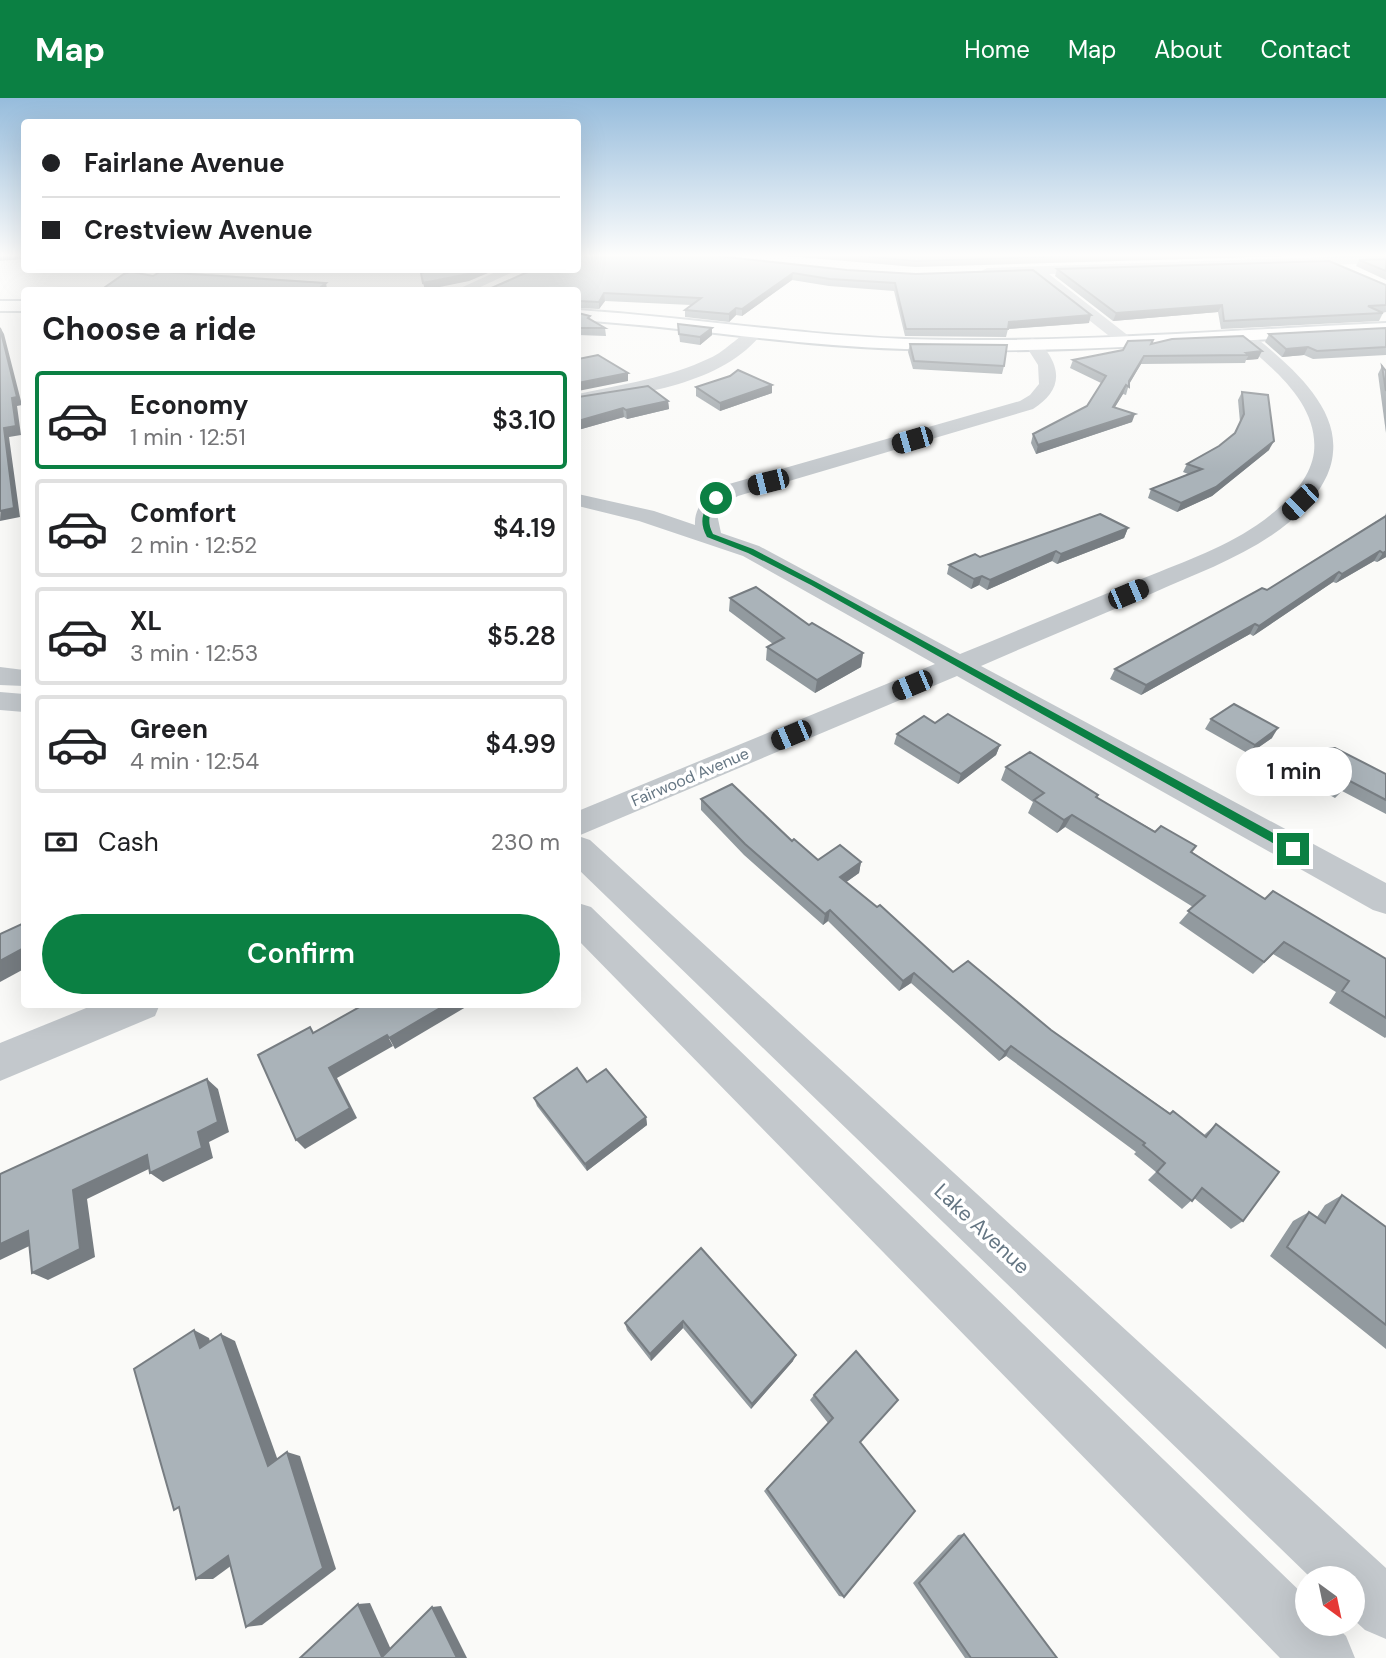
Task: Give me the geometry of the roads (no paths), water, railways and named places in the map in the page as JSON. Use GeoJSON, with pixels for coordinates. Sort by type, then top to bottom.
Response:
{"type":"FeatureCollection","features":[{"type":"Feature","properties":{"kind":"street"},"geometry":{"type":"LineString","coordinates":[[716,327],[905,344],[1124,340],[1386,328]]}},
{"type":"Feature","properties":{"kind":"street"},"geometry":{"type":"LineString","coordinates":[[1107,327],[1124,340]]}},
{"type":"Feature","properties":{"kind":"street"},"geometry":{"type":"LineString","coordinates":[[581,398],[698,369],[736,352],[755,332]]}},
{"type":"Feature","properties":{"kind":"street","name":"Fairwood Avenue"},"geometry":{"type":"LineString","coordinates":[[581,823],[1223,554],[1268,528],[1300,502],[1319,473],[1323,460],[1324,438],[1310,399],[1296,380],[1242,334]]}},
{"type":"Feature","properties":{"kind":"street"},"geometry":{"type":"LineString","coordinates":[[710,535],[706,528],[706,512],[716,498],[730,491],[973,423],[1034,402],[1046,392],[1049,384],[1048,366],[1032,343]]}},
{"type":"Feature","properties":{"kind":"street"},"geometry":{"type":"LineString","coordinates":[[581,501],[646,516],[710,535],[751,551],[1386,901]]}},
{"type":"Feature","properties":{"kind":"street"},"geometry":{"type":"LineString","coordinates":[[0,676],[21,678]]}},
{"type":"Feature","properties":{"kind":"street"},"geometry":{"type":"LineString","coordinates":[[0,701],[21,703]]}},
{"type":"Feature","properties":{"kind":"street","name":"Lake Avenue"},"geometry":{"type":"LineString","coordinates":[[581,852],[1386,1609]]}},
{"type":"Feature","properties":{"kind":"street"},"geometry":{"type":"LineString","coordinates":[[581,920],[1324,1658]]}},
{"type":"Feature","properties":{"kind":"street"},"geometry":{"type":"LineString","coordinates":[[0,1062],[131,1008]]}}]}
